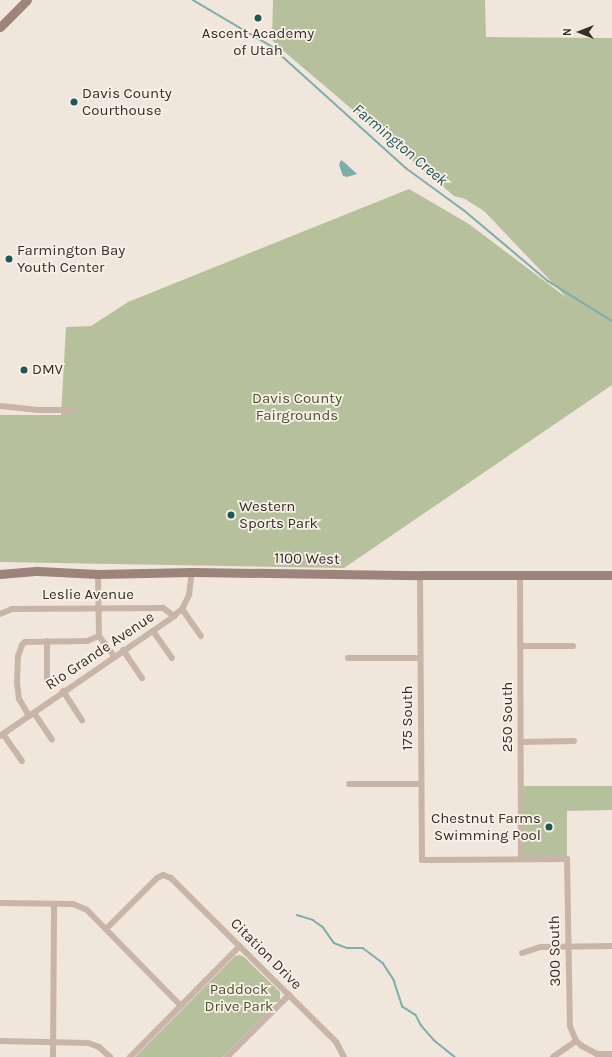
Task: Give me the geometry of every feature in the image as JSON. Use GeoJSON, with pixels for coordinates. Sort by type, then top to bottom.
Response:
{"type":"FeatureCollection","features":[{"type":"Feature","properties":{"kind":"street"},"geometry":{"type":"LineString","coordinates":[[0,27],[27,0]]}},
{"type":"Feature","properties":{"kind":"street"},"geometry":{"type":"LineString","coordinates":[[0,406],[39,410],[73,410]]}},
{"type":"Feature","properties":{"kind":"street","name":"1100 West"},"geometry":{"type":"LineString","coordinates":[[0,574],[38,571],[98,574],[192,572],[420,575],[612,575]]}},
{"type":"Feature","properties":{"kind":"street","name":"Rio Grande Avenue"},"geometry":{"type":"LineString","coordinates":[[2,735],[63,691],[174,616],[182,609],[189,595],[192,572]]}},
{"type":"Feature","properties":{"kind":"street"},"geometry":{"type":"LineString","coordinates":[[98,574],[97,608],[99,636],[114,656]]}},
{"type":"Feature","properties":{"kind":"street","name":"175 South"},"geometry":{"type":"LineString","coordinates":[[420,575],[422,860],[522,859]]}},
{"type":"Feature","properties":{"kind":"street","name":"250 South"},"geometry":{"type":"LineString","coordinates":[[520,575],[522,859]]}},
{"type":"Feature","properties":{"kind":"street","name":"Leslie Avenue"},"geometry":{"type":"LineString","coordinates":[[0,614],[12,608],[163,608],[174,616]]}},
{"type":"Feature","properties":{"kind":"street"},"geometry":{"type":"LineString","coordinates":[[182,609],[201,636]]}},
{"type":"Feature","properties":{"kind":"street"},"geometry":{"type":"LineString","coordinates":[[153,631],[172,658]]}},
{"type":"Feature","properties":{"kind":"street"},"geometry":{"type":"LineString","coordinates":[[52,740],[19,699],[17,682],[19,648],[25,642],[87,641],[99,636]]}},
{"type":"Feature","properties":{"kind":"street"},"geometry":{"type":"LineString","coordinates":[[47,641],[47,680]]}},
{"type":"Feature","properties":{"kind":"street"},"geometry":{"type":"LineString","coordinates":[[521,646],[572,646]]}},
{"type":"Feature","properties":{"kind":"street"},"geometry":{"type":"LineString","coordinates":[[123,650],[142,678]]}},
{"type":"Feature","properties":{"kind":"street"},"geometry":{"type":"LineString","coordinates":[[348,658],[420,658]]}},
{"type":"Feature","properties":{"kind":"street"},"geometry":{"type":"LineString","coordinates":[[63,691],[82,720]]}},
{"type":"Feature","properties":{"kind":"street"},"geometry":{"type":"LineString","coordinates":[[2,735],[22,761]]}},
{"type":"Feature","properties":{"kind":"street"},"geometry":{"type":"LineString","coordinates":[[521,742],[574,741]]}},
{"type":"Feature","properties":{"kind":"street"},"geometry":{"type":"LineString","coordinates":[[348,784],[421,784]]}},
{"type":"Feature","properties":{"kind":"street","name":"300 South"},"geometry":{"type":"LineString","coordinates":[[522,859],[567,859],[569,1017],[570,1026],[576,1041]]}},
{"type":"Feature","properties":{"kind":"street","name":"Citation Drive"},"geometry":{"type":"LineString","coordinates":[[106,929],[157,878],[163,875],[171,878],[336,1042],[344,1057]]}},
{"type":"Feature","properties":{"kind":"street"},"geometry":{"type":"LineString","coordinates":[[0,903],[80,906],[87,910],[181,1006]]}},
{"type":"Feature","properties":{"kind":"street"},"geometry":{"type":"LineString","coordinates":[[53,1057],[54,904]]}},
{"type":"Feature","properties":{"kind":"street"},"geometry":{"type":"LineString","coordinates":[[130,1057],[240,946]]}},
{"type":"Feature","properties":{"kind":"street"},"geometry":{"type":"LineString","coordinates":[[522,953],[541,947],[612,946]]}},
{"type":"Feature","properties":{"kind":"street"},"geometry":{"type":"LineString","coordinates":[[230,1056],[288,994]]}},
{"type":"Feature","properties":{"kind":"street"},"geometry":{"type":"LineString","coordinates":[[0,1041],[93,1044],[110,1057]]}},
{"type":"Feature","properties":{"kind":"street"},"geometry":{"type":"LineString","coordinates":[[553,1057],[576,1041],[597,1054],[612,1054]]}},
{"type":"Feature","properties":{"kind":"green space","name":"Davis County Fairgrounds"},"geometry":{"type":"Polygon","coordinates":[[[273,0],[485,0],[486,37],[612,38],[612,385],[344,568],[0,562],[0,415],[61,415],[66,327],[91,326],[128,302],[409,189],[469,224],[567,298],[484,211],[465,199],[454,196],[272,40],[273,0]]]}},
{"type":"Feature","properties":{"kind":"green space"},"geometry":{"type":"Polygon","coordinates":[[[521,786],[612,786],[612,810],[567,811],[567,859],[521,859],[521,786]]]}},
{"type":"Feature","properties":{"kind":"green space","name":"Paddock Drive Park"},"geometry":{"type":"Polygon","coordinates":[[[240,955],[244,957],[280,992],[280,1000],[223,1057],[135,1057],[235,956],[240,955]]]}},
{"type":"Feature","properties":{"kind":"water"},"geometry":{"type":"Polygon","coordinates":[[[341,160],[357,174],[347,177],[343,176],[339,165],[341,160]]]}},
{"type":"Feature","properties":{"kind":"waterway","name":"Farmington Creek"},"geometry":{"type":"LineString","coordinates":[[193,0],[271,46],[406,168],[465,211],[548,281],[612,321]]}},
{"type":"Feature","properties":{"kind":"waterway"},"geometry":{"type":"LineString","coordinates":[[297,915],[313,920],[323,927],[334,943],[347,948],[363,948],[383,963],[394,980],[403,1007],[416,1015],[421,1025],[434,1040],[455,1057]]}},
{"type":"Feature","properties":{"kind":"place","name":"Ascent Academy of Utah"},"geometry":{"type":"Point","coordinates":[258,18]}},
{"type":"Feature","properties":{"kind":"place","name":"Davis County Courthouse"},"geometry":{"type":"Point","coordinates":[74,102]}},
{"type":"Feature","properties":{"kind":"place","name":"Farmington Bay Youth Center"},"geometry":{"type":"Point","coordinates":[9,259]}},
{"type":"Feature","properties":{"kind":"place","name":"DMV"},"geometry":{"type":"Point","coordinates":[24,370]}},
{"type":"Feature","properties":{"kind":"place","name":"Western Sports Park"},"geometry":{"type":"Point","coordinates":[231,515]}},
{"type":"Feature","properties":{"kind":"place","name":"Chestnut Farms Swimming Pool"},"geometry":{"type":"Point","coordinates":[549,827]}}]}
